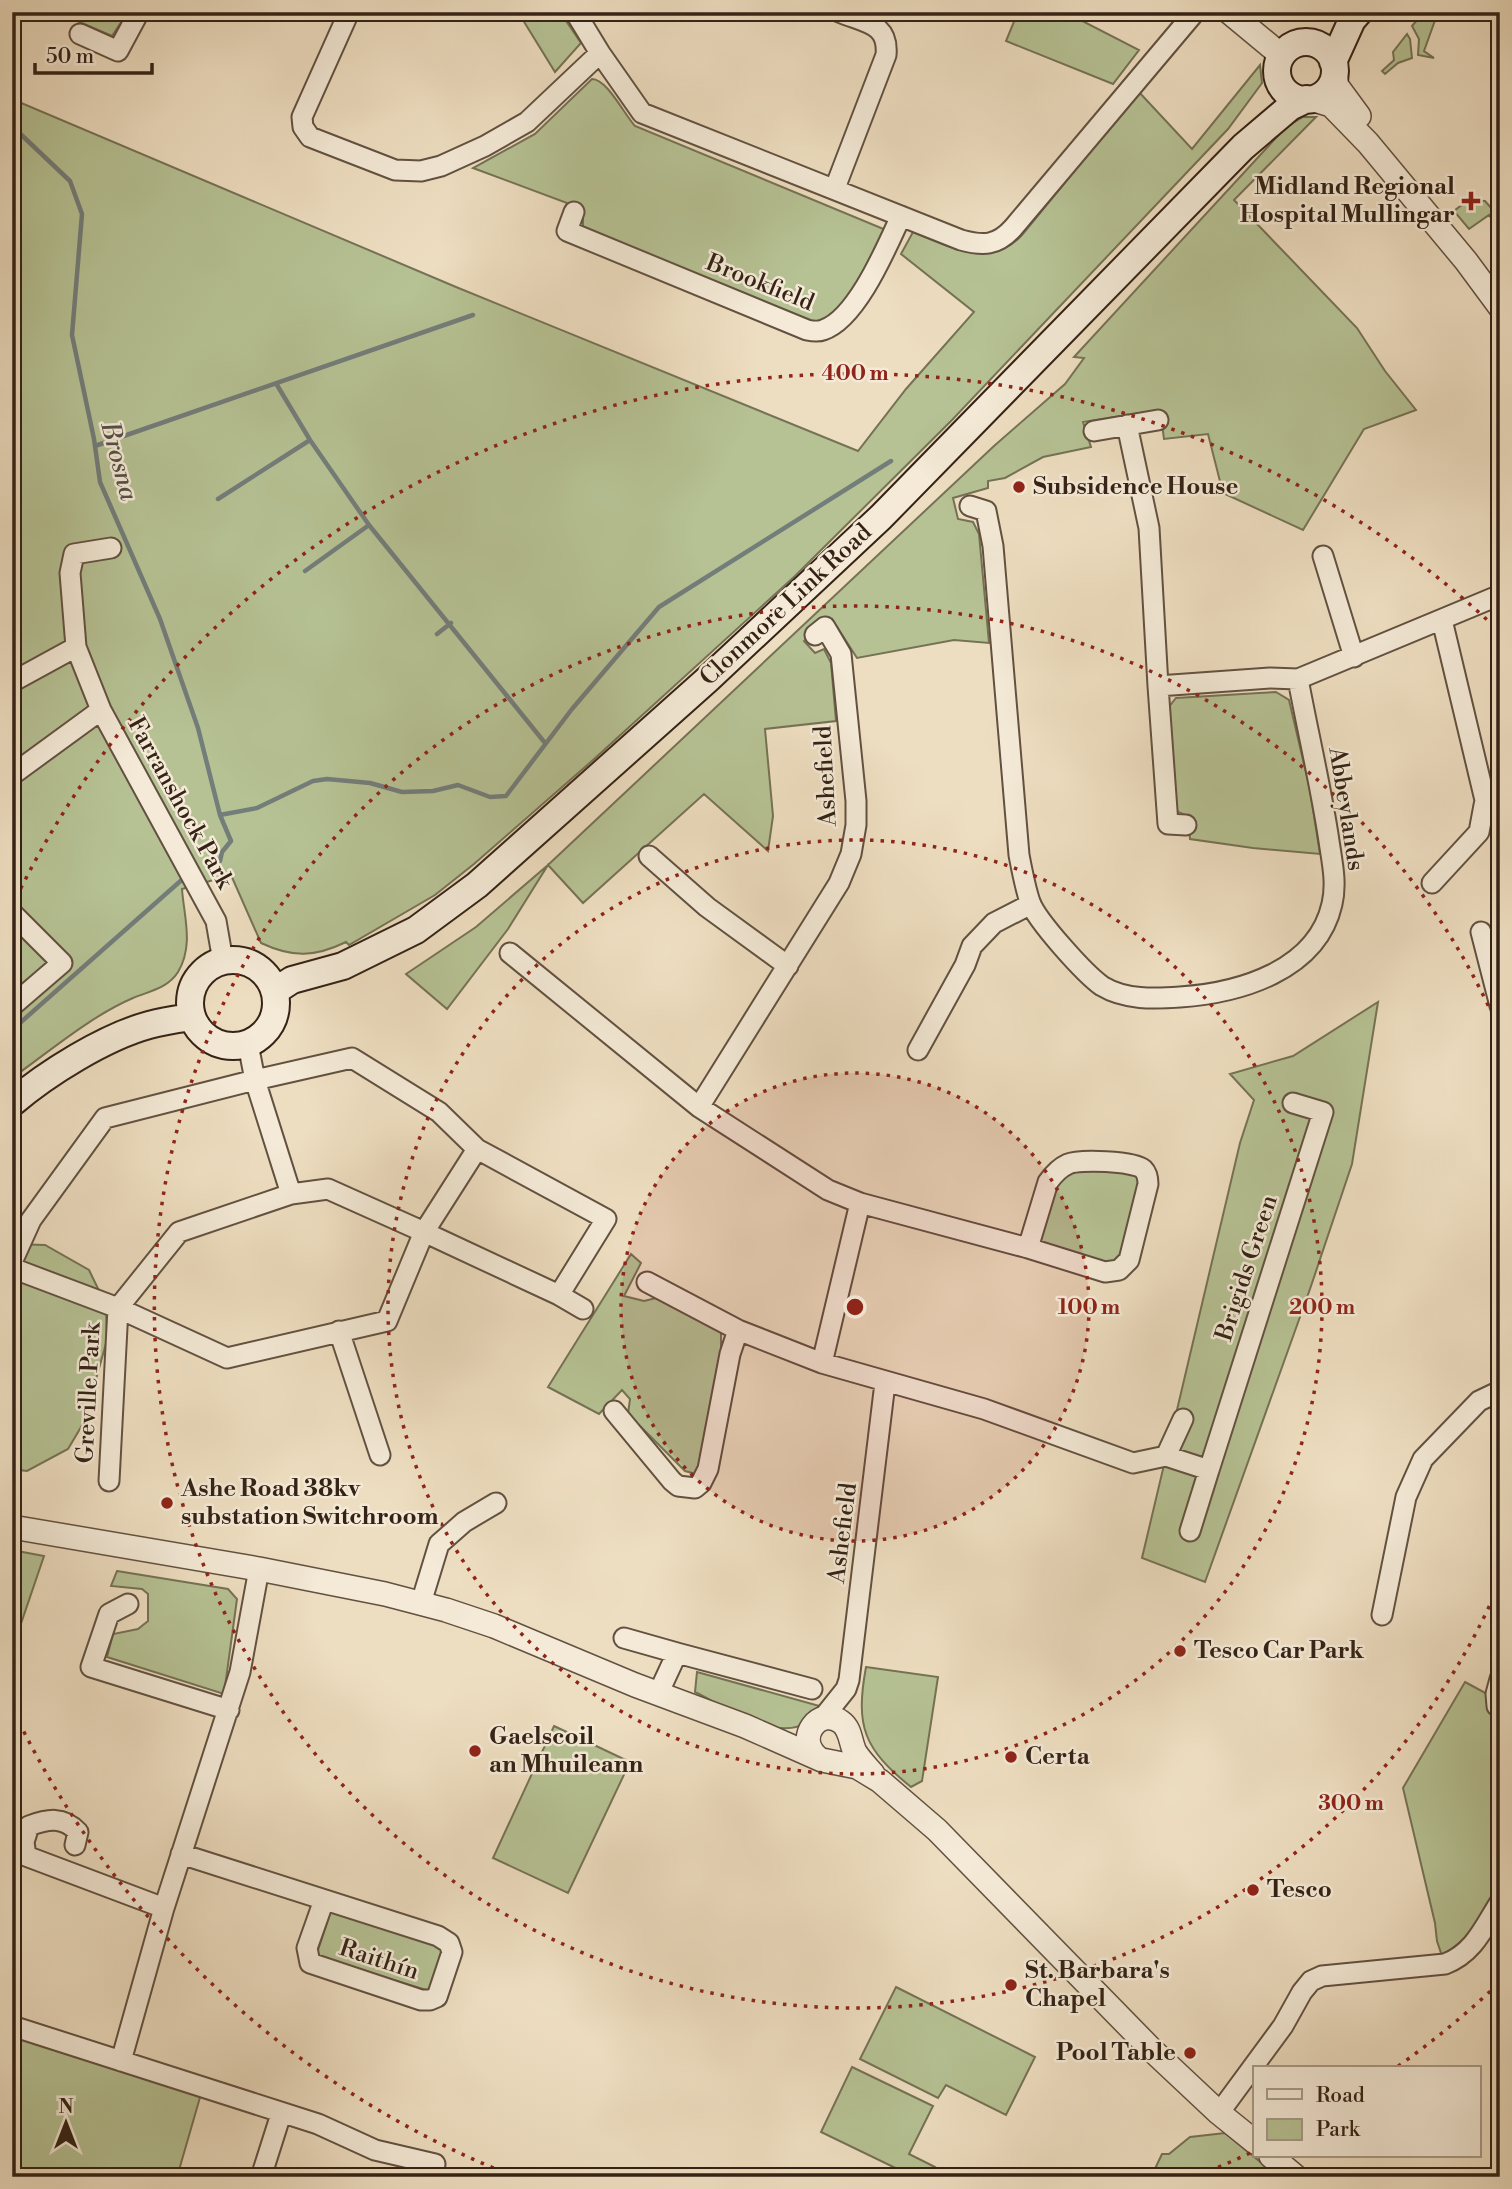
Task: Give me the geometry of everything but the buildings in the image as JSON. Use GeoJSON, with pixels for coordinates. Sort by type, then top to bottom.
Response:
{"type":"FeatureCollection","features":[{"type":"Feature","properties":{"kind":"main road"},"geometry":{"type":"LineString","coordinates":[[1340,12],[1321,33],[1291,49],[1277,73],[1279,82],[1290,95],[1309,99],[1329,88],[1334,66],[1352,20],[1359,12]]}},
{"type":"Feature","properties":{"kind":"main road"},"geometry":{"type":"LineString","coordinates":[[1291,49],[1320,46],[1330,55],[1334,66]]}},
{"type":"Feature","properties":{"kind":"main road","name":"Clonmore Link Road"},"geometry":{"type":"LineString","coordinates":[[1243,147],[1279,82]]}},
{"type":"Feature","properties":{"kind":"main road","name":"Clonmore Link Road"},"geometry":{"type":"LineString","coordinates":[[275,991],[292,980],[343,966],[416,930],[477,885],[708,679],[881,517],[1243,147],[1290,107],[1309,99]]}},
{"type":"Feature","properties":{"kind":"main road"},"geometry":{"type":"LineString","coordinates":[[223,961],[249,963],[269,979],[275,991],[274,1017],[259,1037],[251,1061],[234,1046],[208,1038],[192,1017],[190,1002],[193,988],[200,976],[223,961]]}},
{"type":"Feature","properties":{"kind":"main road"},"geometry":{"type":"LineString","coordinates":[[12,1103],[66,1065],[100,1046],[148,1025],[192,1017]]}},
{"type":"Feature","properties":{"kind":"street"},"geometry":{"type":"LineString","coordinates":[[80,34],[118,51],[139,12]]}},
{"type":"Feature","properties":{"kind":"street"},"geometry":{"type":"LineString","coordinates":[[349,12],[302,117],[303,127],[310,137],[395,170],[421,171],[441,166],[485,146],[527,122],[600,53]]}},
{"type":"Feature","properties":{"kind":"street"},"geometry":{"type":"LineString","coordinates":[[575,12],[642,113],[978,245],[1000,240],[1013,228],[1195,12]]}},
{"type":"Feature","properties":{"kind":"street"},"geometry":{"type":"LineString","coordinates":[[835,188],[886,55],[887,40],[882,31],[839,12]]}},
{"type":"Feature","properties":{"kind":"street"},"geometry":{"type":"LineString","coordinates":[[1229,12],[1291,49]]}},
{"type":"Feature","properties":{"kind":"street"},"geometry":{"type":"LineString","coordinates":[[1334,66],[1337,86],[1345,98],[1500,289]]}},
{"type":"Feature","properties":{"kind":"street"},"geometry":{"type":"LineString","coordinates":[[1309,99],[1331,105],[1368,142],[1500,307]]}},
{"type":"Feature","properties":{"kind":"street","name":"Brookfield"},"geometry":{"type":"LineString","coordinates":[[574,212],[566,231],[807,330],[818,331],[826,330],[858,298],[874,274],[901,216]]}},
{"type":"Feature","properties":{"kind":"street"},"geometry":{"type":"LineString","coordinates":[[1094,431],[1158,420]]}},
{"type":"Feature","properties":{"kind":"street"},"geometry":{"type":"LineString","coordinates":[[1127,425],[1149,528],[1168,824],[1186,825]]}},
{"type":"Feature","properties":{"kind":"street","name":"Abbeylands"},"geometry":{"type":"LineString","coordinates":[[971,506],[986,511],[993,546],[1018,855],[1031,904],[1041,921],[1103,986],[1136,998],[1212,995],[1241,987],[1288,966],[1311,946],[1323,930],[1332,904],[1335,879],[1298,679]]}},
{"type":"Feature","properties":{"kind":"street","name":"Farranshock Park"},"geometry":{"type":"LineString","coordinates":[[111,548],[74,554],[69,572],[76,647],[101,709],[216,921],[223,961]]}},
{"type":"Feature","properties":{"kind":"street"},"geometry":{"type":"LineString","coordinates":[[1322,556],[1354,657]]}},
{"type":"Feature","properties":{"kind":"street"},"geometry":{"type":"LineString","coordinates":[[1158,686],[1270,678],[1298,679],[1500,595]]}},
{"type":"Feature","properties":{"kind":"street"},"geometry":{"type":"LineString","coordinates":[[1432,883],[1479,832],[1485,800],[1441,620]]}},
{"type":"Feature","properties":{"kind":"street","name":"Ashefield"},"geometry":{"type":"LineString","coordinates":[[699,1107],[839,883],[851,854],[856,825],[856,801],[841,654],[825,627],[816,635]]}},
{"type":"Feature","properties":{"kind":"street"},"geometry":{"type":"LineString","coordinates":[[12,682],[76,647]]}},
{"type":"Feature","properties":{"kind":"street","name":"Farranshock Park"},"geometry":{"type":"LineString","coordinates":[[12,775],[101,709]]}},
{"type":"Feature","properties":{"kind":"street"},"geometry":{"type":"LineString","coordinates":[[649,856],[707,907],[788,966]]}},
{"type":"Feature","properties":{"kind":"street"},"geometry":{"type":"LineString","coordinates":[[918,1050],[965,965],[972,946],[994,923],[1031,904]]}},
{"type":"Feature","properties":{"kind":"street"},"geometry":{"type":"LineString","coordinates":[[12,914],[62,963],[12,1006]]}},
{"type":"Feature","properties":{"kind":"street"},"geometry":{"type":"LineString","coordinates":[[1481,932],[1500,1006]]}},
{"type":"Feature","properties":{"kind":"street"},"geometry":{"type":"LineString","coordinates":[[510,953],[699,1107],[828,1190],[860,1203],[1028,1248],[1105,1272],[1119,1270],[1129,1260],[1148,1184],[1143,1168],[1134,1164],[1081,1161],[1068,1164],[1055,1173],[1048,1182],[1028,1248]]}},
{"type":"Feature","properties":{"kind":"street"},"geometry":{"type":"LineString","coordinates":[[12,1262],[31,1220],[105,1118],[251,1061],[352,1058],[439,1112],[477,1149],[606,1219],[559,1295]]}},
{"type":"Feature","properties":{"kind":"street"},"geometry":{"type":"LineString","coordinates":[[251,1061],[291,1194]]}},
{"type":"Feature","properties":{"kind":"street","name":"Brigids Green"},"geometry":{"type":"LineString","coordinates":[[1209,1470],[1322,1112],[1293,1102]]}},
{"type":"Feature","properties":{"kind":"street","name":"Greville Park"},"geometry":{"type":"LineString","coordinates":[[12,1268],[118,1308],[227,1358],[387,1321],[424,1231],[477,1149]]}},
{"type":"Feature","properties":{"kind":"street","name":"Greville Park"},"geometry":{"type":"LineString","coordinates":[[109,1481],[118,1308],[178,1231],[291,1194],[328,1189],[424,1231],[583,1309]]}},
{"type":"Feature","properties":{"kind":"street"},"geometry":{"type":"LineString","coordinates":[[822,1363],[860,1203]]}},
{"type":"Feature","properties":{"kind":"street"},"geometry":{"type":"LineString","coordinates":[[647,1282],[738,1330],[822,1363],[984,1409],[1133,1463],[1166,1456],[1209,1470],[1190,1531]]}},
{"type":"Feature","properties":{"kind":"street"},"geometry":{"type":"LineString","coordinates":[[614,1411],[678,1486],[695,1488],[701,1483],[708,1469],[730,1354],[738,1330]]}},
{"type":"Feature","properties":{"kind":"street"},"geometry":{"type":"LineString","coordinates":[[339,1331],[380,1455]]}},
{"type":"Feature","properties":{"kind":"street","name":"Ashefield"},"geometry":{"type":"LineString","coordinates":[[846,1689],[886,1382]]}},
{"type":"Feature","properties":{"kind":"street"},"geometry":{"type":"LineString","coordinates":[[1382,1615],[1406,1497],[1423,1459],[1479,1401],[1500,1391]]}},
{"type":"Feature","properties":{"kind":"street"},"geometry":{"type":"LineString","coordinates":[[1166,1456],[1183,1419]]}},
{"type":"Feature","properties":{"kind":"street"},"geometry":{"type":"LineString","coordinates":[[421,1603],[439,1544],[464,1522],[496,1503]]}},
{"type":"Feature","properties":{"kind":"street"},"geometry":{"type":"LineString","coordinates":[[12,1527],[259,1569],[421,1603],[484,1622],[822,1759],[857,1767],[880,1781],[937,1830],[1153,2051],[1219,2113],[1253,2140]]}},
{"type":"Feature","properties":{"kind":"street"},"geometry":{"type":"LineString","coordinates":[[121,2061],[164,1908],[240,1672],[259,1569]]}},
{"type":"Feature","properties":{"kind":"street"},"geometry":{"type":"LineString","coordinates":[[128,1604],[109,1614],[91,1667],[229,1710]]}},
{"type":"Feature","properties":{"kind":"street"},"geometry":{"type":"LineString","coordinates":[[624,1638],[812,1689]]}},
{"type":"Feature","properties":{"kind":"street"},"geometry":{"type":"LineString","coordinates":[[658,1694],[677,1653]]}},
{"type":"Feature","properties":{"kind":"street"},"geometry":{"type":"LineString","coordinates":[[1500,1679],[1496,1694],[1497,1706],[1500,1708]]}},
{"type":"Feature","properties":{"kind":"street"},"geometry":{"type":"LineString","coordinates":[[846,1689],[850,1735],[844,1755],[833,1760],[822,1759],[812,1753],[807,1742],[816,1724],[846,1689]]}},
{"type":"Feature","properties":{"kind":"street"},"geometry":{"type":"LineString","coordinates":[[745,1726],[816,1724],[828,1718],[841,1721],[856,1752],[880,1781]]}},
{"type":"Feature","properties":{"kind":"street"},"geometry":{"type":"LineString","coordinates":[[75,1844],[78,1832],[70,1823],[52,1820],[29,1826],[24,1842],[26,1856],[164,1908]]}},
{"type":"Feature","properties":{"kind":"street","name":"Raithín"},"geometry":{"type":"LineString","coordinates":[[181,1854],[438,1936],[449,1943],[452,1952],[437,1997],[421,2000],[310,1963],[307,1948],[324,1900]]}},
{"type":"Feature","properties":{"kind":"street"},"geometry":{"type":"LineString","coordinates":[[1254,2066],[1311,1981],[1322,1976],[1445,1964],[1458,1959],[1471,1948],[1500,1902]]}},
{"type":"Feature","properties":{"kind":"street"},"geometry":{"type":"LineString","coordinates":[[12,2026],[318,2124],[375,2150],[433,2171]]}},
{"type":"Feature","properties":{"kind":"street"},"geometry":{"type":"LineString","coordinates":[[1219,2113],[1253,2067]]}},
{"type":"Feature","properties":{"kind":"street"},"geometry":{"type":"LineString","coordinates":[[261,2177],[281,2114]]}},
{"type":"Feature","properties":{"kind":"green space"},"geometry":{"type":"Polygon","coordinates":[[[56,12],[128,12],[112,36],[56,12]]]}},
{"type":"Feature","properties":{"kind":"green space"},"geometry":{"type":"Polygon","coordinates":[[[518,12],[560,12],[581,43],[555,72],[518,12]]]}},
{"type":"Feature","properties":{"kind":"green space"},"geometry":{"type":"Polygon","coordinates":[[[1018,12],[1065,12],[1139,50],[1113,84],[1006,41],[1018,12]]]}},
{"type":"Feature","properties":{"kind":"green space"},"geometry":{"type":"Polygon","coordinates":[[[1424,12],[1438,12],[1424,51],[1434,58],[1418,55],[1419,39],[1412,26],[1424,12]]]}},
{"type":"Feature","properties":{"kind":"green space"},"geometry":{"type":"Polygon","coordinates":[[[1407,34],[1412,58],[1398,63],[1385,74],[1382,71],[1394,60],[1393,52],[1407,34]]]}},
{"type":"Feature","properties":{"kind":"green space"},"geometry":{"type":"Polygon","coordinates":[[[1260,65],[1262,83],[1228,129],[952,420],[795,576],[474,864],[435,895],[349,945],[346,942],[324,951],[304,954],[283,951],[261,943],[231,875],[182,889],[186,952],[174,977],[158,988],[102,1014],[12,1078],[12,99],[456,287],[858,451],[906,389],[974,312],[901,254],[913,232],[969,252],[997,251],[1010,245],[1022,235],[1139,92],[1192,149],[1260,65]]]}},
{"type":"Feature","properties":{"kind":"green space"},"geometry":{"type":"Polygon","coordinates":[[[592,79],[604,85],[635,126],[886,230],[856,286],[836,312],[824,320],[811,323],[583,229],[583,209],[473,168],[535,134],[592,79]]]}},
{"type":"Feature","properties":{"kind":"green space"},"geometry":{"type":"Polygon","coordinates":[[[1303,117],[1316,117],[1234,200],[1357,328],[1385,371],[1416,410],[1364,429],[1303,530],[1223,493],[1208,434],[1164,439],[1160,410],[1083,422],[1091,447],[1043,457],[1005,478],[988,481],[988,488],[953,498],[958,519],[973,522],[979,534],[989,643],[954,640],[857,658],[832,619],[804,641],[815,653],[824,649],[831,663],[836,721],[765,729],[773,816],[768,851],[704,794],[583,903],[548,865],[994,446],[1065,384],[1084,358],[1074,357],[1286,127],[1303,117]]]}},
{"type":"Feature","properties":{"kind":"green space"},"geometry":{"type":"Polygon","coordinates":[[[1468,200],[1485,201],[1500,218],[1500,230],[1489,215],[1469,229],[1454,211],[1468,200]]]}},
{"type":"Feature","properties":{"kind":"green space"},"geometry":{"type":"Polygon","coordinates":[[[1276,692],[1289,700],[1310,790],[1320,854],[1190,839],[1188,816],[1178,812],[1173,804],[1168,708],[1176,698],[1276,692]]]}},
{"type":"Feature","properties":{"kind":"green space"},"geometry":{"type":"Polygon","coordinates":[[[548,865],[508,929],[447,1009],[406,974],[476,927],[548,865]]]}},
{"type":"Feature","properties":{"kind":"green space"},"geometry":{"type":"Polygon","coordinates":[[[1378,1002],[1352,1164],[1205,1582],[1142,1558],[1240,1143],[1254,1100],[1230,1074],[1293,1056],[1378,1002]]]}},
{"type":"Feature","properties":{"kind":"green space"},"geometry":{"type":"Polygon","coordinates":[[[1074,1167],[1136,1171],[1141,1180],[1119,1263],[1103,1267],[1039,1247],[1055,1183],[1074,1167]]]}},
{"type":"Feature","properties":{"kind":"green space"},"geometry":{"type":"Polygon","coordinates":[[[12,1244],[45,1245],[89,1270],[106,1305],[107,1340],[84,1422],[68,1449],[27,1471],[12,1469],[12,1244]]]}},
{"type":"Feature","properties":{"kind":"green space"},"geometry":{"type":"Polygon","coordinates":[[[631,1254],[641,1263],[624,1296],[644,1301],[656,1298],[721,1332],[721,1352],[699,1470],[696,1474],[685,1471],[628,1414],[630,1399],[622,1390],[599,1414],[548,1387],[631,1254]]]}},
{"type":"Feature","properties":{"kind":"green space"},"geometry":{"type":"Polygon","coordinates":[[[12,1550],[44,1556],[12,1650],[12,1550]]]}},
{"type":"Feature","properties":{"kind":"green space"},"geometry":{"type":"Polygon","coordinates":[[[117,1571],[228,1589],[237,1599],[224,1694],[107,1657],[113,1634],[138,1629],[148,1621],[148,1594],[142,1589],[111,1586],[117,1571]]]}},
{"type":"Feature","properties":{"kind":"green space"},"geometry":{"type":"Polygon","coordinates":[[[866,1667],[938,1677],[922,1781],[911,1787],[883,1761],[867,1735],[862,1706],[866,1667]]]}},
{"type":"Feature","properties":{"kind":"green space"},"geometry":{"type":"Polygon","coordinates":[[[697,1672],[823,1707],[807,1722],[795,1727],[766,1725],[735,1713],[695,1692],[697,1672]]]}},
{"type":"Feature","properties":{"kind":"green space"},"geometry":{"type":"Polygon","coordinates":[[[1465,1682],[1491,1696],[1487,1707],[1500,1719],[1500,1887],[1470,1935],[1442,1956],[1403,1788],[1465,1682]]]}},
{"type":"Feature","properties":{"kind":"green space"},"geometry":{"type":"Polygon","coordinates":[[[554,1726],[630,1762],[568,1893],[493,1858],[554,1726]]]}},
{"type":"Feature","properties":{"kind":"green space"},"geometry":{"type":"Polygon","coordinates":[[[331,1911],[438,1944],[444,1953],[431,1989],[426,1990],[322,1958],[317,1953],[331,1911]]]}},
{"type":"Feature","properties":{"kind":"green space"},"geometry":{"type":"Polygon","coordinates":[[[896,1987],[1035,2057],[1006,2115],[946,2085],[938,2098],[860,2059],[896,1987]]]}},
{"type":"Feature","properties":{"kind":"green space"},"geometry":{"type":"Polygon","coordinates":[[[12,2033],[201,2094],[177,2177],[12,2177],[12,2033]]]}},
{"type":"Feature","properties":{"kind":"green space"},"geometry":{"type":"Polygon","coordinates":[[[852,2067],[933,2106],[909,2154],[935,2167],[930,2177],[914,2177],[821,2132],[852,2067]]]}},
{"type":"Feature","properties":{"kind":"green space"},"geometry":{"type":"Polygon","coordinates":[[[1225,2133],[1264,2165],[1267,2170],[1265,2177],[1151,2177],[1162,2154],[1169,2154],[1190,2137],[1225,2133]]]}},
{"type":"Feature","properties":{"kind":"waterway","name":"Brosna"},"geometry":{"type":"LineString","coordinates":[[12,126],[70,181],[82,214],[72,335],[94,439],[100,482],[160,619],[198,728],[220,815],[231,841],[222,852],[220,861]]}},
{"type":"Feature","properties":{"kind":"waterway"},"geometry":{"type":"LineString","coordinates":[[95,446],[473,315]]}},
{"type":"Feature","properties":{"kind":"waterway"},"geometry":{"type":"LineString","coordinates":[[277,385],[310,440],[369,525],[545,743]]}},
{"type":"Feature","properties":{"kind":"waterway"},"geometry":{"type":"LineString","coordinates":[[218,499],[310,440]]}},
{"type":"Feature","properties":{"kind":"waterway"},"geometry":{"type":"LineString","coordinates":[[220,815],[257,808],[313,781],[327,779],[370,783],[402,792],[433,791],[458,785],[490,797],[506,796],[572,709],[659,607],[891,461]]}},
{"type":"Feature","properties":{"kind":"waterway"},"geometry":{"type":"LineString","coordinates":[[305,571],[369,525]]}},
{"type":"Feature","properties":{"kind":"waterway"},"geometry":{"type":"LineString","coordinates":[[437,634],[451,623]]}},
{"type":"Feature","properties":{"kind":"waterway"},"geometry":{"type":"LineString","coordinates":[[12,1030],[185,877]]}},
{"type":"Feature","properties":{"kind":"place","name":"Midland Regional Hospital Mullingar"},"geometry":{"type":"Point","coordinates":[1471,201]}},
{"type":"Feature","properties":{"kind":"place","name":"Subsidence House"},"geometry":{"type":"Point","coordinates":[1019,487]}},
{"type":"Feature","properties":{"kind":"place","name":"Ashe Road 38kv substation Switchroom"},"geometry":{"type":"Point","coordinates":[167,1503]}},
{"type":"Feature","properties":{"kind":"place","name":"Tesco Car Park"},"geometry":{"type":"Point","coordinates":[1180,1651]}},
{"type":"Feature","properties":{"kind":"place","name":"Gaelscoil an Mhuileann"},"geometry":{"type":"Point","coordinates":[475,1751]}},
{"type":"Feature","properties":{"kind":"place","name":"Certa"},"geometry":{"type":"Point","coordinates":[1011,1757]}},
{"type":"Feature","properties":{"kind":"place","name":"Tesco"},"geometry":{"type":"Point","coordinates":[1253,1890]}},
{"type":"Feature","properties":{"kind":"place","name":"St. Barbara's Chapel"},"geometry":{"type":"Point","coordinates":[1011,1985]}},
{"type":"Feature","properties":{"kind":"place","name":"Pool Table"},"geometry":{"type":"Point","coordinates":[1190,2053]}}]}
